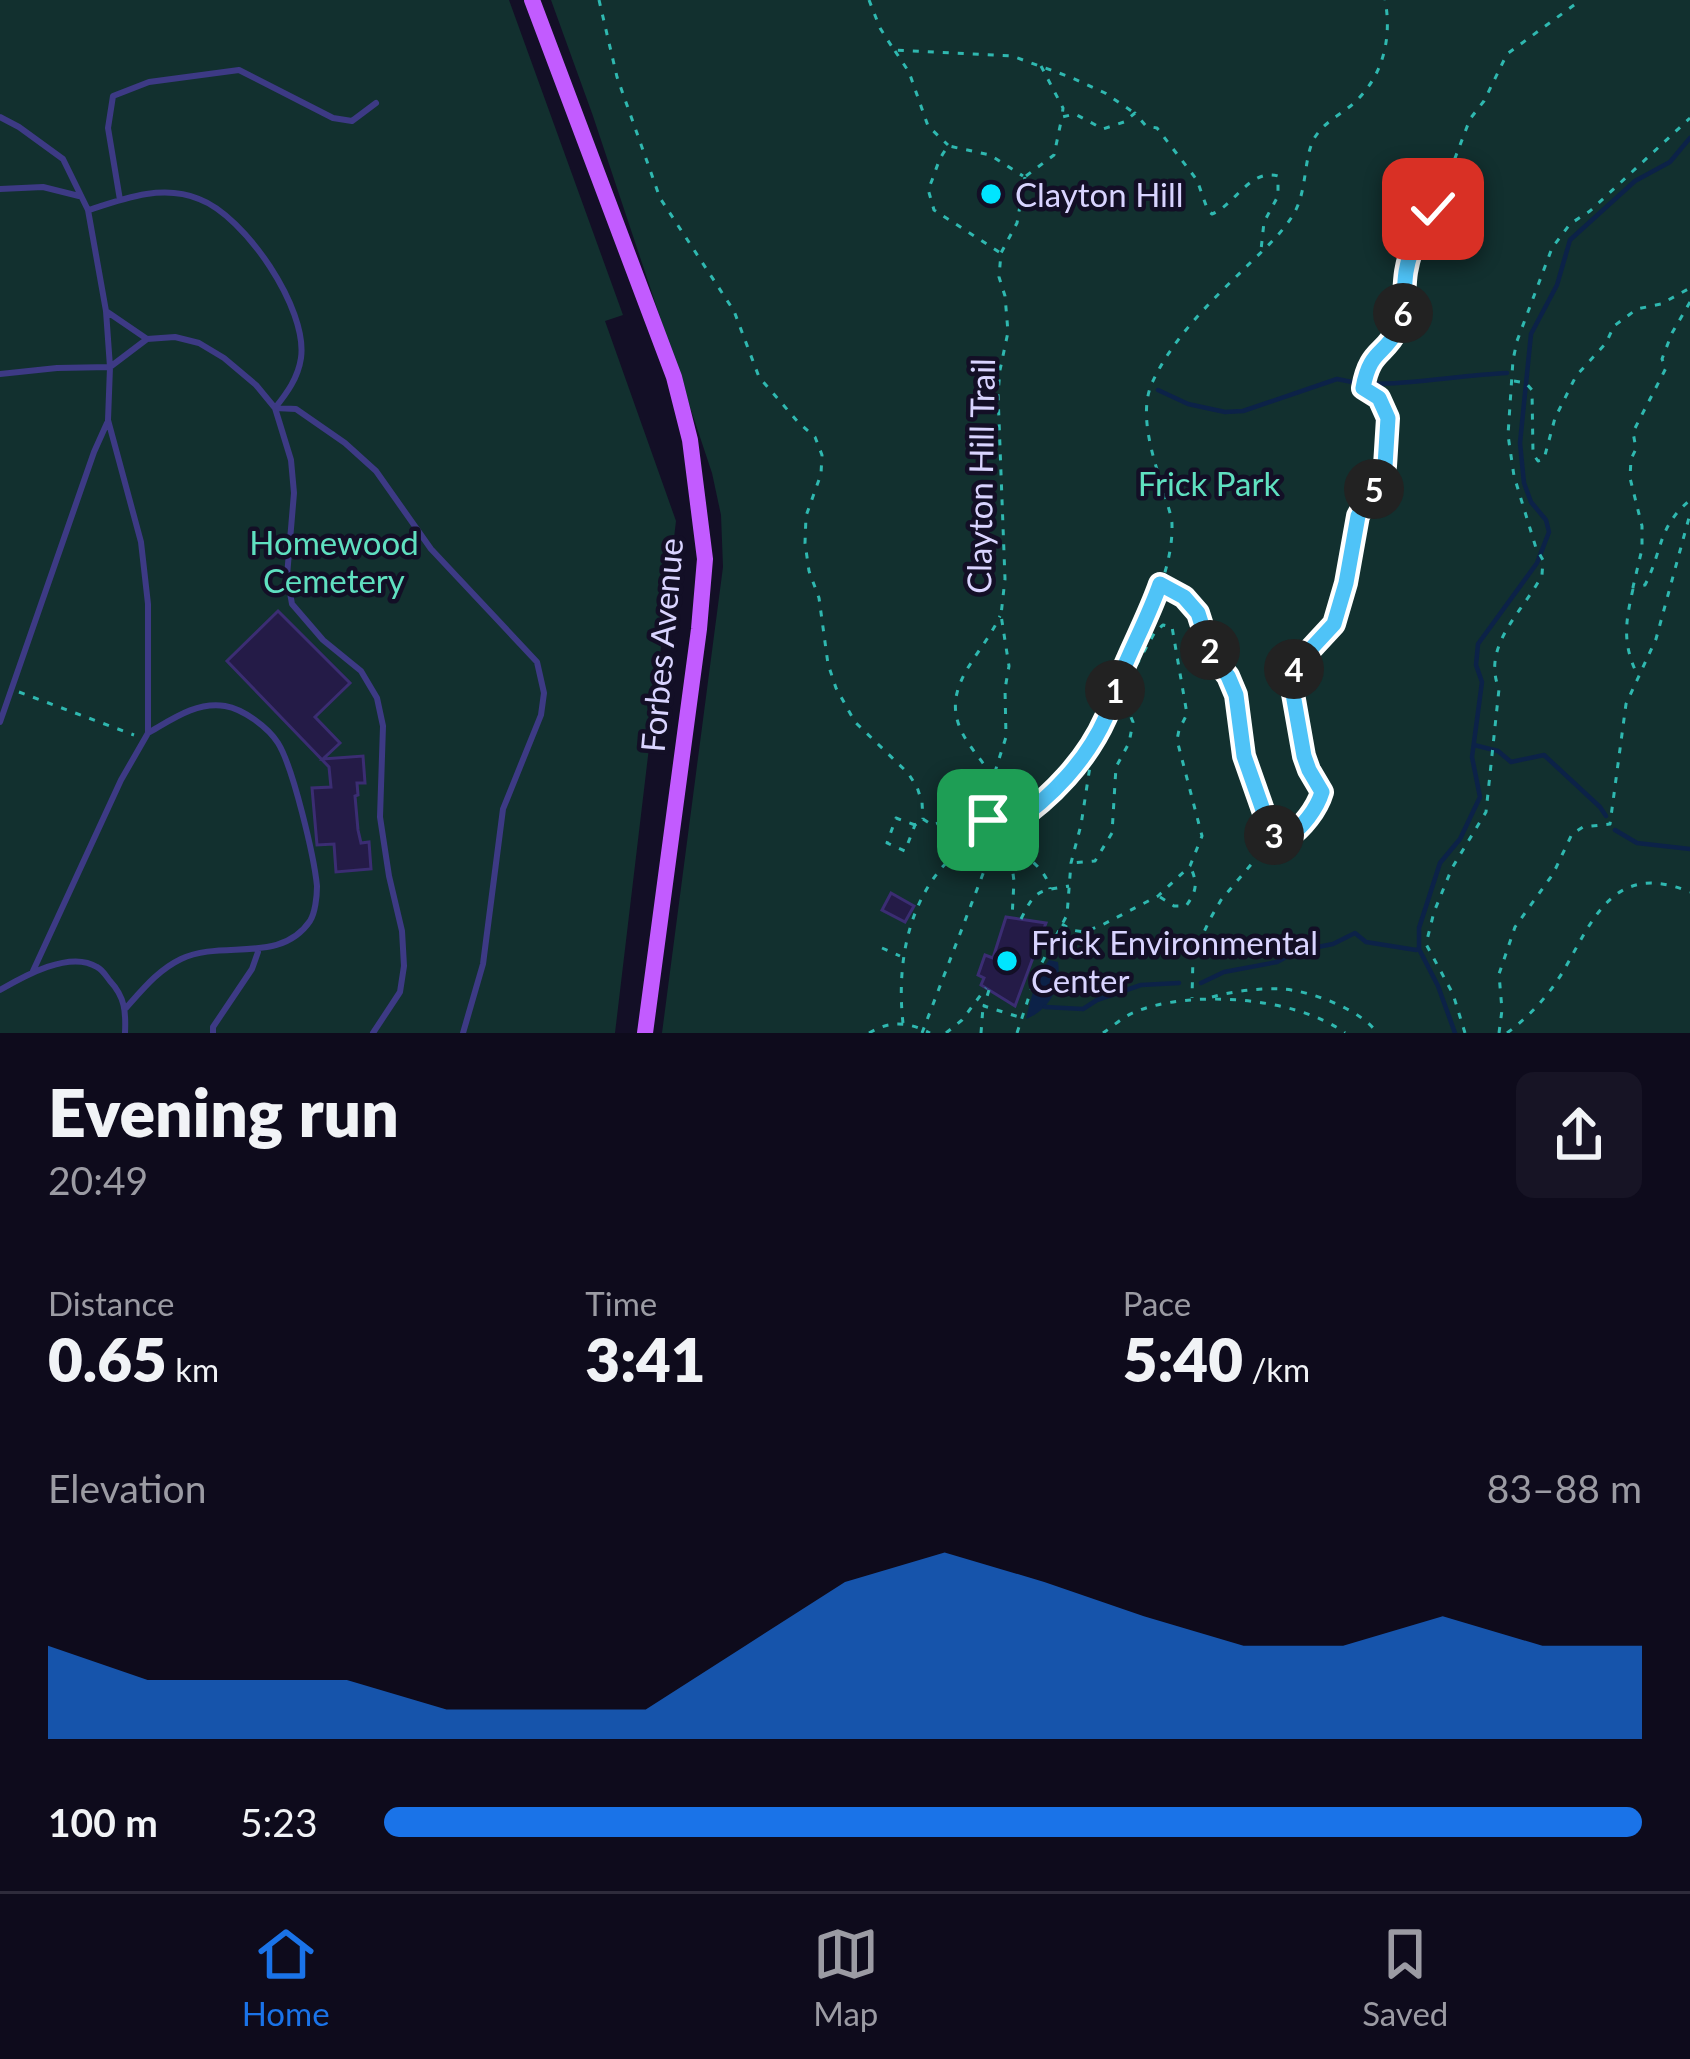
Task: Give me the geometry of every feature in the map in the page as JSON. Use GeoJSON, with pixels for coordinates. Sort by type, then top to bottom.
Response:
{"type":"FeatureCollection","features":[{"type":"Feature","properties":{"kind":"main road","name":"Forbes Avenue"},"geometry":{"type":"LineString","coordinates":[[532,0],[674,377],[699,499],[705,559],[699,629],[646,1033]]}},
{"type":"Feature","properties":{"kind":"lane"},"geometry":{"type":"LineString","coordinates":[[120,200],[108,128],[113,96],[148,82],[238,70],[333,118],[352,121],[376,103]]}},
{"type":"Feature","properties":{"kind":"lane"},"geometry":{"type":"LineString","coordinates":[[0,117],[63,159],[88,210],[106,310],[108,420],[141,542],[148,604],[146,736],[33,971]]}},
{"type":"Feature","properties":{"kind":"lane"},"geometry":{"type":"LineString","coordinates":[[0,189],[43,187],[81,196]]}},
{"type":"Feature","properties":{"kind":"lane"},"geometry":{"type":"LineString","coordinates":[[88,210],[138,194],[196,197],[223,211],[250,238],[297,320],[302,356],[292,386],[275,408]]}},
{"type":"Feature","properties":{"kind":"lane"},"geometry":{"type":"LineString","coordinates":[[106,310],[147,339]]}},
{"type":"Feature","properties":{"kind":"lane"},"geometry":{"type":"LineString","coordinates":[[0,374],[110,367],[147,339],[175,338],[199,343],[224,358],[275,408],[291,460],[294,493],[287,576],[292,604],[323,640],[361,671],[376,698],[383,726],[380,817],[404,966],[400,992],[373,1033]]}},
{"type":"Feature","properties":{"kind":"lane"},"geometry":{"type":"LineString","coordinates":[[275,408],[296,409],[376,471],[431,549],[537,662],[544,693],[541,716],[503,808],[483,964],[463,1033]]}},
{"type":"Feature","properties":{"kind":"lane"},"geometry":{"type":"LineString","coordinates":[[0,722],[108,420]]}},
{"type":"Feature","properties":{"kind":"lane"},"geometry":{"type":"LineString","coordinates":[[126,1007],[155,974],[184,957],[216,950],[258,952],[297,936],[313,917],[317,889],[287,765],[276,739],[247,715],[225,706],[196,708],[146,736]]}},
{"type":"Feature","properties":{"kind":"lane"},"geometry":{"type":"LineString","coordinates":[[214,1033],[213,1027],[252,969],[258,952]]}},
{"type":"Feature","properties":{"kind":"lane"},"geometry":{"type":"LineString","coordinates":[[0,992],[33,971],[76,961],[97,966],[116,986],[126,1007],[125,1033]]}},
{"type":"Feature","properties":{"kind":"path"},"geometry":{"type":"LineString","coordinates":[[598,0],[617,76],[660,198],[734,311],[759,377],[815,437],[822,455],[821,474],[806,516],[805,542],[828,664],[855,722],[917,787],[923,819]]}},
{"type":"Feature","properties":{"kind":"path"},"geometry":{"type":"LineString","coordinates":[[869,0],[880,28],[909,72],[928,126],[949,146],[990,155],[1025,177],[1054,155],[1062,117],[1063,108],[1040,64]]}},
{"type":"Feature","properties":{"kind":"path"},"geometry":{"type":"LineString","coordinates":[[1012,824],[1037,807],[1067,776],[1094,739],[1160,584],[1173,523],[1147,417],[1151,384],[1196,319],[1292,218],[1306,178],[1311,142],[1356,101],[1384,58],[1389,31],[1385,0]]}},
{"type":"Feature","properties":{"kind":"path"},"geometry":{"type":"LineString","coordinates":[[1266,833],[1287,838],[1300,829],[1321,798],[1321,786],[1304,756],[1290,677],[1334,624],[1358,516],[1385,466],[1388,418],[1379,398],[1363,388],[1366,368],[1396,333],[1404,310],[1412,246],[1447,179],[1470,118],[1484,101],[1507,54],[1581,0]]}},
{"type":"Feature","properties":{"kind":"path"},"geometry":{"type":"LineString","coordinates":[[894,50],[997,54],[1040,64],[1105,93],[1146,125],[1157,128],[1197,180],[1212,214],[1264,174],[1278,176],[1278,196],[1264,222],[1261,252]]}},
{"type":"Feature","properties":{"kind":"path"},"geometry":{"type":"LineString","coordinates":[[1062,117],[1075,114],[1103,129],[1124,122],[1135,112]]}},
{"type":"Feature","properties":{"kind":"path"},"geometry":{"type":"LineString","coordinates":[[1465,1033],[1453,994],[1426,944],[1452,868],[1486,812],[1498,689],[1493,676],[1495,652],[1542,574],[1543,560],[1514,476],[1508,436],[1517,341],[1552,248],[1570,224],[1690,118]]}},
{"type":"Feature","properties":{"kind":"path"},"geometry":{"type":"LineString","coordinates":[[949,146],[940,155],[928,189],[929,202],[1001,254]]}},
{"type":"Feature","properties":{"kind":"path","name":"Clayton Hill Trail"},"geometry":{"type":"LineString","coordinates":[[991,817],[993,778],[1006,737],[1010,666],[1001,615],[1005,579],[998,394],[1008,332],[999,277],[1001,254],[1017,223],[1025,177]]}},
{"type":"Feature","properties":{"kind":"path"},"geometry":{"type":"LineString","coordinates":[[1513,381],[1526,383],[1532,390],[1533,454],[1538,461],[1544,459],[1555,418],[1576,376],[1606,343],[1614,326],[1637,309],[1661,304],[1690,288]]}},
{"type":"Feature","properties":{"kind":"path"},"geometry":{"type":"LineString","coordinates":[[1639,678],[1626,654],[1627,617],[1642,549],[1642,526],[1630,478],[1636,449],[1633,432],[1666,368],[1662,359],[1690,302]]}},
{"type":"Feature","properties":{"kind":"path"},"geometry":{"type":"LineString","coordinates":[[1633,587],[1645,585],[1671,516],[1690,500]]}},
{"type":"Feature","properties":{"kind":"path"},"geometry":{"type":"LineString","coordinates":[[1499,1033],[1499,974],[1515,927],[1553,874],[1572,834],[1583,827],[1610,824],[1626,704],[1656,639],[1690,514]]}},
{"type":"Feature","properties":{"kind":"path"},"geometry":{"type":"LineString","coordinates":[[1160,584],[1184,597],[1198,613],[1212,657],[1228,676],[1266,833],[1260,854],[1221,900],[1193,956],[1192,998]]}},
{"type":"Feature","properties":{"kind":"path"},"geometry":{"type":"LineString","coordinates":[[1001,615],[990,640],[971,658],[957,692],[956,717],[993,778],[1024,803],[1037,807]]}},
{"type":"Feature","properties":{"kind":"path"},"geometry":{"type":"LineString","coordinates":[[1062,924],[1084,932],[1158,896],[1190,866],[1202,836],[1177,740],[1187,714],[1172,627],[1163,625],[1155,632],[1132,673],[1128,710],[1133,722],[1129,743],[1115,767],[1112,833],[1096,861],[1071,863]]}},
{"type":"Feature","properties":{"kind":"path"},"geometry":{"type":"LineString","coordinates":[[1124,669],[1132,673]]}},
{"type":"Feature","properties":{"kind":"path"},"geometry":{"type":"LineString","coordinates":[[12,689],[146,736]]}},
{"type":"Feature","properties":{"kind":"path"},"geometry":{"type":"LineString","coordinates":[[1017,1033],[1045,954],[1067,915],[1071,863],[1094,739]]}},
{"type":"Feature","properties":{"kind":"path"},"geometry":{"type":"LineString","coordinates":[[923,819],[932,825],[947,819],[970,777],[993,778]]}},
{"type":"Feature","properties":{"kind":"path"},"geometry":{"type":"LineString","coordinates":[[994,845],[985,834],[985,825],[991,817],[1005,816],[1013,836],[1008,843],[1012,918]]}},
{"type":"Feature","properties":{"kind":"path"},"geometry":{"type":"LineString","coordinates":[[915,825],[896,818],[887,843],[904,850],[915,825],[923,819]]}},
{"type":"Feature","properties":{"kind":"path"},"geometry":{"type":"LineString","coordinates":[[903,1023],[900,987],[908,930],[927,890],[951,860],[985,834]]}},
{"type":"Feature","properties":{"kind":"path"},"geometry":{"type":"LineString","coordinates":[[994,845],[1008,843],[1032,861],[1051,889]]}},
{"type":"Feature","properties":{"kind":"path"},"geometry":{"type":"LineString","coordinates":[[923,1031],[994,845]]}},
{"type":"Feature","properties":{"kind":"path"},"geometry":{"type":"LineString","coordinates":[[1158,896],[1174,906],[1186,906],[1197,881],[1190,866]]}},
{"type":"Feature","properties":{"kind":"path"},"geometry":{"type":"LineString","coordinates":[[1507,1033],[1544,998],[1600,906],[1642,884],[1676,886],[1690,892]]}},
{"type":"Feature","properties":{"kind":"path"},"geometry":{"type":"LineString","coordinates":[[1021,919],[1039,891],[1071,886]]}},
{"type":"Feature","properties":{"kind":"path"},"geometry":{"type":"LineString","coordinates":[[881,949],[902,957]]}},
{"type":"Feature","properties":{"kind":"path"},"geometry":{"type":"LineString","coordinates":[[1024,981],[1033,984]]}},
{"type":"Feature","properties":{"kind":"path"},"geometry":{"type":"LineString","coordinates":[[946,1033],[988,989],[981,1033]]}},
{"type":"Feature","properties":{"kind":"path"},"geometry":{"type":"LineString","coordinates":[[1210,997],[1238,990],[1296,992],[1345,1006],[1369,1021],[1377,1033]]}},
{"type":"Feature","properties":{"kind":"path"},"geometry":{"type":"LineString","coordinates":[[1103,1033],[1133,1012],[1210,997],[1313,1016],[1345,1033]]}},
{"type":"Feature","properties":{"kind":"path"},"geometry":{"type":"LineString","coordinates":[[984,1006],[1021,1017]]}},
{"type":"Feature","properties":{"kind":"path"},"geometry":{"type":"LineString","coordinates":[[869,1033],[886,1024],[903,1023],[930,1033]]}},
{"type":"Feature","properties":{"kind":"green space","name":"Homewood Cemetery"},"geometry":{"type":"Polygon","coordinates":[[[0,0],[509,0],[623,315],[605,321],[676,521],[615,1033],[0,1033],[0,0]]]}},
{"type":"Feature","properties":{"kind":"green space","name":"Frick Park"},"geometry":{"type":"Polygon","coordinates":[[[551,0],[1690,0],[1690,1033],[662,1033],[723,567],[721,515],[712,473],[551,0]]]}},
{"type":"Feature","properties":{"kind":"water"},"geometry":{"type":"Polygon","coordinates":[[[1049,960],[1058,962],[1056,989],[1041,1010],[1026,1019],[1038,980],[1049,960]]]}},
{"type":"Feature","properties":{"kind":"building"},"geometry":{"type":"Polygon","coordinates":[[[278,611],[350,683],[315,717],[340,743],[323,759],[363,756],[365,783],[357,783],[355,796],[358,830],[361,843],[369,842],[371,869],[336,872],[334,844],[317,845],[312,788],[331,787],[329,767],[227,661],[278,611]]]}},
{"type":"Feature","properties":{"kind":"building"},"geometry":{"type":"Polygon","coordinates":[[[891,893],[914,906],[905,922],[882,910],[891,893]]]}},
{"type":"Feature","properties":{"kind":"building","name":"Frick Environmental Center"},"geometry":{"type":"Polygon","coordinates":[[[1006,917],[1046,923],[1015,1006],[981,985],[984,978],[978,975],[985,955],[993,958],[1006,917]]]}},
{"type":"Feature","properties":{"kind":"waterway"},"geometry":{"type":"LineString","coordinates":[[1455,1033],[1419,949],[1419,928],[1440,863],[1460,839],[1480,797],[1472,757],[1482,682],[1476,665],[1478,644],[1537,563],[1549,532],[1524,483],[1520,443],[1531,334],[1557,285],[1570,240],[1635,181],[1670,162],[1690,138]]}},
{"type":"Feature","properties":{"kind":"waterway"},"geometry":{"type":"LineString","coordinates":[[1371,384],[1507,373]]}},
{"type":"Feature","properties":{"kind":"waterway"},"geometry":{"type":"LineString","coordinates":[[1158,390],[1188,404],[1225,412],[1243,411],[1337,379],[1357,383]]}},
{"type":"Feature","properties":{"kind":"waterway"},"geometry":{"type":"LineString","coordinates":[[1474,745],[1498,751],[1511,762],[1544,755],[1606,816]]}},
{"type":"Feature","properties":{"kind":"waterway"},"geometry":{"type":"LineString","coordinates":[[1615,830],[1637,843],[1690,849]]}},
{"type":"Feature","properties":{"kind":"waterway"},"geometry":{"type":"LineString","coordinates":[[1201,983],[1224,972],[1333,944],[1355,933],[1366,942],[1419,949]]}},
{"type":"Feature","properties":{"kind":"waterway"},"geometry":{"type":"LineString","coordinates":[[1045,1007],[1083,1009],[1141,985],[1179,983]]}},
{"type":"Feature","properties":{"kind":"place","name":"Clayton Hill"},"geometry":{"type":"Point","coordinates":[991,194]}},
{"type":"Feature","properties":{"kind":"place","name":"Frick Environmental Center"},"geometry":{"type":"Point","coordinates":[1007,961]}},
{"type":"Feature","properties":{"kind":"route"},"geometry":{"type":"LineString","coordinates":[[988,820],[1000,815],[1012,824],[1037,807],[1094,739],[1160,584],[1184,597],[1198,613],[1212,657],[1228,676],[1266,833],[1287,838],[1300,829],[1322,792],[1304,756],[1290,677],[1334,624],[1358,516],[1385,466],[1388,418],[1379,398],[1363,388],[1366,368],[1396,333],[1404,310],[1412,246],[1433,209]]}}]}
